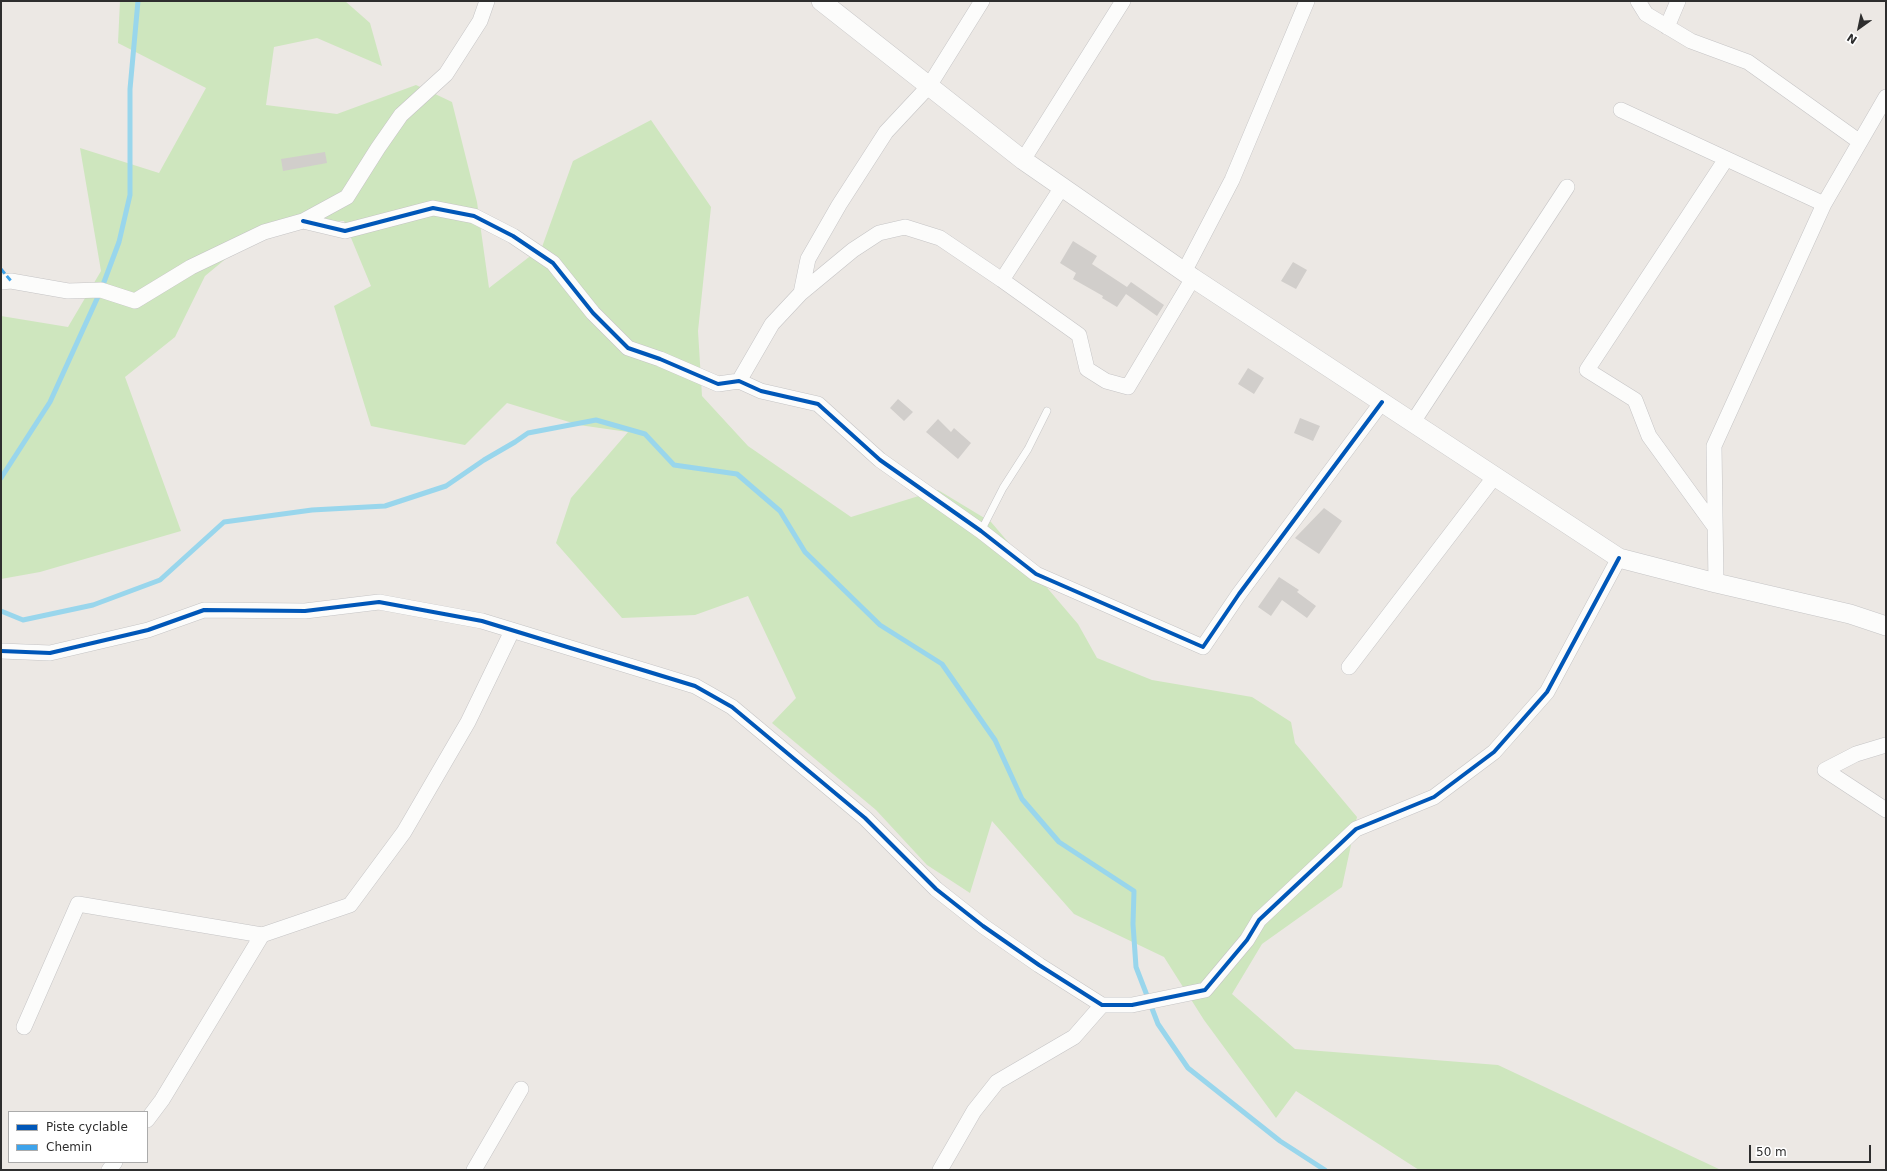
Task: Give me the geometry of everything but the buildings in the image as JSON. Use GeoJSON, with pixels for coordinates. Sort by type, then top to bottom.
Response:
{"type":"FeatureCollection","features":[{"type":"Feature","properties":{"kind":"street"},"geometry":{"type":"LineString","coordinates":[[1,282],[11,281],[68,291],[101,290],[135,301],[191,267],[264,232],[303,221],[347,197],[401,115],[446,74],[480,21],[487,1]]}},
{"type":"Feature","properties":{"kind":"street"},"geometry":{"type":"LineString","coordinates":[[822,1],[1023,160],[1188,275],[1619,558],[1716,583],[1850,614],[1886,626]]}},
{"type":"Feature","properties":{"kind":"street"},"geometry":{"type":"LineString","coordinates":[[801,293],[808,259],[840,205],[886,132],[929,86],[982,1]]}},
{"type":"Feature","properties":{"kind":"street"},"geometry":{"type":"LineString","coordinates":[[1023,160],[1123,1]]}},
{"type":"Feature","properties":{"kind":"street"},"geometry":{"type":"LineString","coordinates":[[739,381],[772,324],[801,293],[853,250],[879,233],[905,227],[940,238],[1079,335],[1087,369],[1106,381],[1128,387],[1188,275],[1232,180],[1307,1]]}},
{"type":"Feature","properties":{"kind":"street"},"geometry":{"type":"LineString","coordinates":[[1638,1],[1646,14],[1691,41],[1748,62],[1860,142]]}},
{"type":"Feature","properties":{"kind":"street"},"geometry":{"type":"LineString","coordinates":[[1667,27],[1678,1]]}},
{"type":"Feature","properties":{"kind":"street"},"geometry":{"type":"LineString","coordinates":[[1716,583],[1714,446],[1824,204],[1886,97]]}},
{"type":"Feature","properties":{"kind":"street"},"geometry":{"type":"LineString","coordinates":[[1621,110],[1824,204]]}},
{"type":"Feature","properties":{"kind":"street"},"geometry":{"type":"LineString","coordinates":[[1715,527],[1649,436],[1635,400],[1587,370],[1726,159]]}},
{"type":"Feature","properties":{"kind":"street"},"geometry":{"type":"LineString","coordinates":[[1002,280],[1062,187]]}},
{"type":"Feature","properties":{"kind":"street"},"geometry":{"type":"LineString","coordinates":[[1413,422],[1567,187]]}},
{"type":"Feature","properties":{"kind":"street"},"geometry":{"type":"LineString","coordinates":[[303,221],[345,231],[434,208],[474,216],[513,236],[553,263],[593,313],[628,348],[660,359],[718,384],[739,381],[761,391],[818,404],[880,460],[981,531],[1036,574],[1202,647],[1239,594],[1382,402]]}},
{"type":"Feature","properties":{"kind":"street"},"geometry":{"type":"LineString","coordinates":[[1349,667],[1495,476]]}},
{"type":"Feature","properties":{"kind":"street"},"geometry":{"type":"LineString","coordinates":[[1,651],[50,653],[148,630],[204,610],[305,611],[379,602],[482,621],[695,686],[732,707],[865,818],[936,889],[983,926],[1039,965],[1102,1005],[1132,1005],[1205,990],[1247,940],[1259,920],[1356,829],[1434,797],[1494,752],[1547,692],[1619,558]]}},
{"type":"Feature","properties":{"kind":"street"},"geometry":{"type":"LineString","coordinates":[[24,1027],[78,904],[262,935],[350,905],[404,832],[468,722],[512,630]]}},
{"type":"Feature","properties":{"kind":"street"},"geometry":{"type":"LineString","coordinates":[[1886,745],[1856,754],[1825,770],[1886,810]]}},
{"type":"Feature","properties":{"kind":"street"},"geometry":{"type":"LineString","coordinates":[[148,1119],[162,1100],[262,935]]}},
{"type":"Feature","properties":{"kind":"street"},"geometry":{"type":"LineString","coordinates":[[940,1170],[974,1111],[997,1082],[1074,1037],[1102,1005]]}},
{"type":"Feature","properties":{"kind":"street"},"geometry":{"type":"LineString","coordinates":[[474,1170],[521,1089]]}},
{"type":"Feature","properties":{"kind":"lane"},"geometry":{"type":"LineString","coordinates":[[981,531],[1003,488],[1028,449],[1047,411]]}},
{"type":"Feature","properties":{"kind":"green space"},"geometry":{"type":"Polygon","coordinates":[[[120,1],[345,1],[370,23],[382,66],[317,38],[274,47],[266,105],[337,114],[416,85],[452,102],[477,202],[489,288],[542,247],[573,161],[651,120],[711,207],[698,331],[702,396],[748,446],[851,517],[938,490],[991,522],[1078,624],[1097,658],[1152,680],[1252,697],[1291,722],[1295,743],[1357,817],[1342,887],[1262,944],[1232,994],[1295,1049],[1498,1065],[1721,1170],[1419,1170],[1296,1091],[1276,1118],[1204,1020],[1164,957],[1074,914],[992,821],[970,893],[927,865],[876,810],[772,723],[796,698],[748,596],[695,615],[622,618],[556,543],[571,498],[628,432],[579,425],[507,403],[465,445],[371,426],[334,306],[371,286],[344,221],[270,222],[205,276],[175,337],[125,377],[181,531],[40,572],[1,579],[1,316],[68,327],[101,271],[80,148],[159,173],[206,88],[118,43],[120,1]]]}},
{"type":"Feature","properties":{"kind":"waterway"},"geometry":{"type":"LineString","coordinates":[[1,478],[50,402],[101,290],[119,242],[130,195],[130,89],[138,1]]}},
{"type":"Feature","properties":{"kind":"waterway"},"geometry":{"type":"LineString","coordinates":[[1,611],[23,620],[93,605],[160,580],[224,522],[312,510],[385,506],[446,486],[484,460],[528,433],[596,420],[645,434],[674,465],[737,474],[780,511],[805,552],[880,625],[942,664],[995,740],[1022,799],[1059,842],[1134,891],[1133,924],[1136,967],[1158,1024],[1188,1068],[1280,1141],[1325,1170]]}},
{"type":"Feature","properties":{"kind":"marked path"},"geometry":{"type":"LineString","coordinates":[[1,269],[11,281]]}},
{"type":"Feature","properties":{"kind":"cycle path"},"geometry":{"type":"LineString","coordinates":[[303,221],[345,231],[433,208],[474,216],[513,236],[553,263],[593,313],[628,348],[660,359],[718,384],[739,381],[761,391],[818,404],[880,460],[981,531],[1036,574],[1203,647],[1239,594],[1382,402]]}},
{"type":"Feature","properties":{"kind":"cycle path"},"geometry":{"type":"LineString","coordinates":[[1,651],[50,653],[148,630],[204,610],[305,611],[379,602],[482,621],[695,686],[732,707],[865,818],[936,889],[983,926],[1039,965],[1102,1005],[1132,1005],[1205,990],[1247,940],[1259,920],[1356,829],[1434,797],[1494,752],[1547,692],[1619,558]]}}]}
